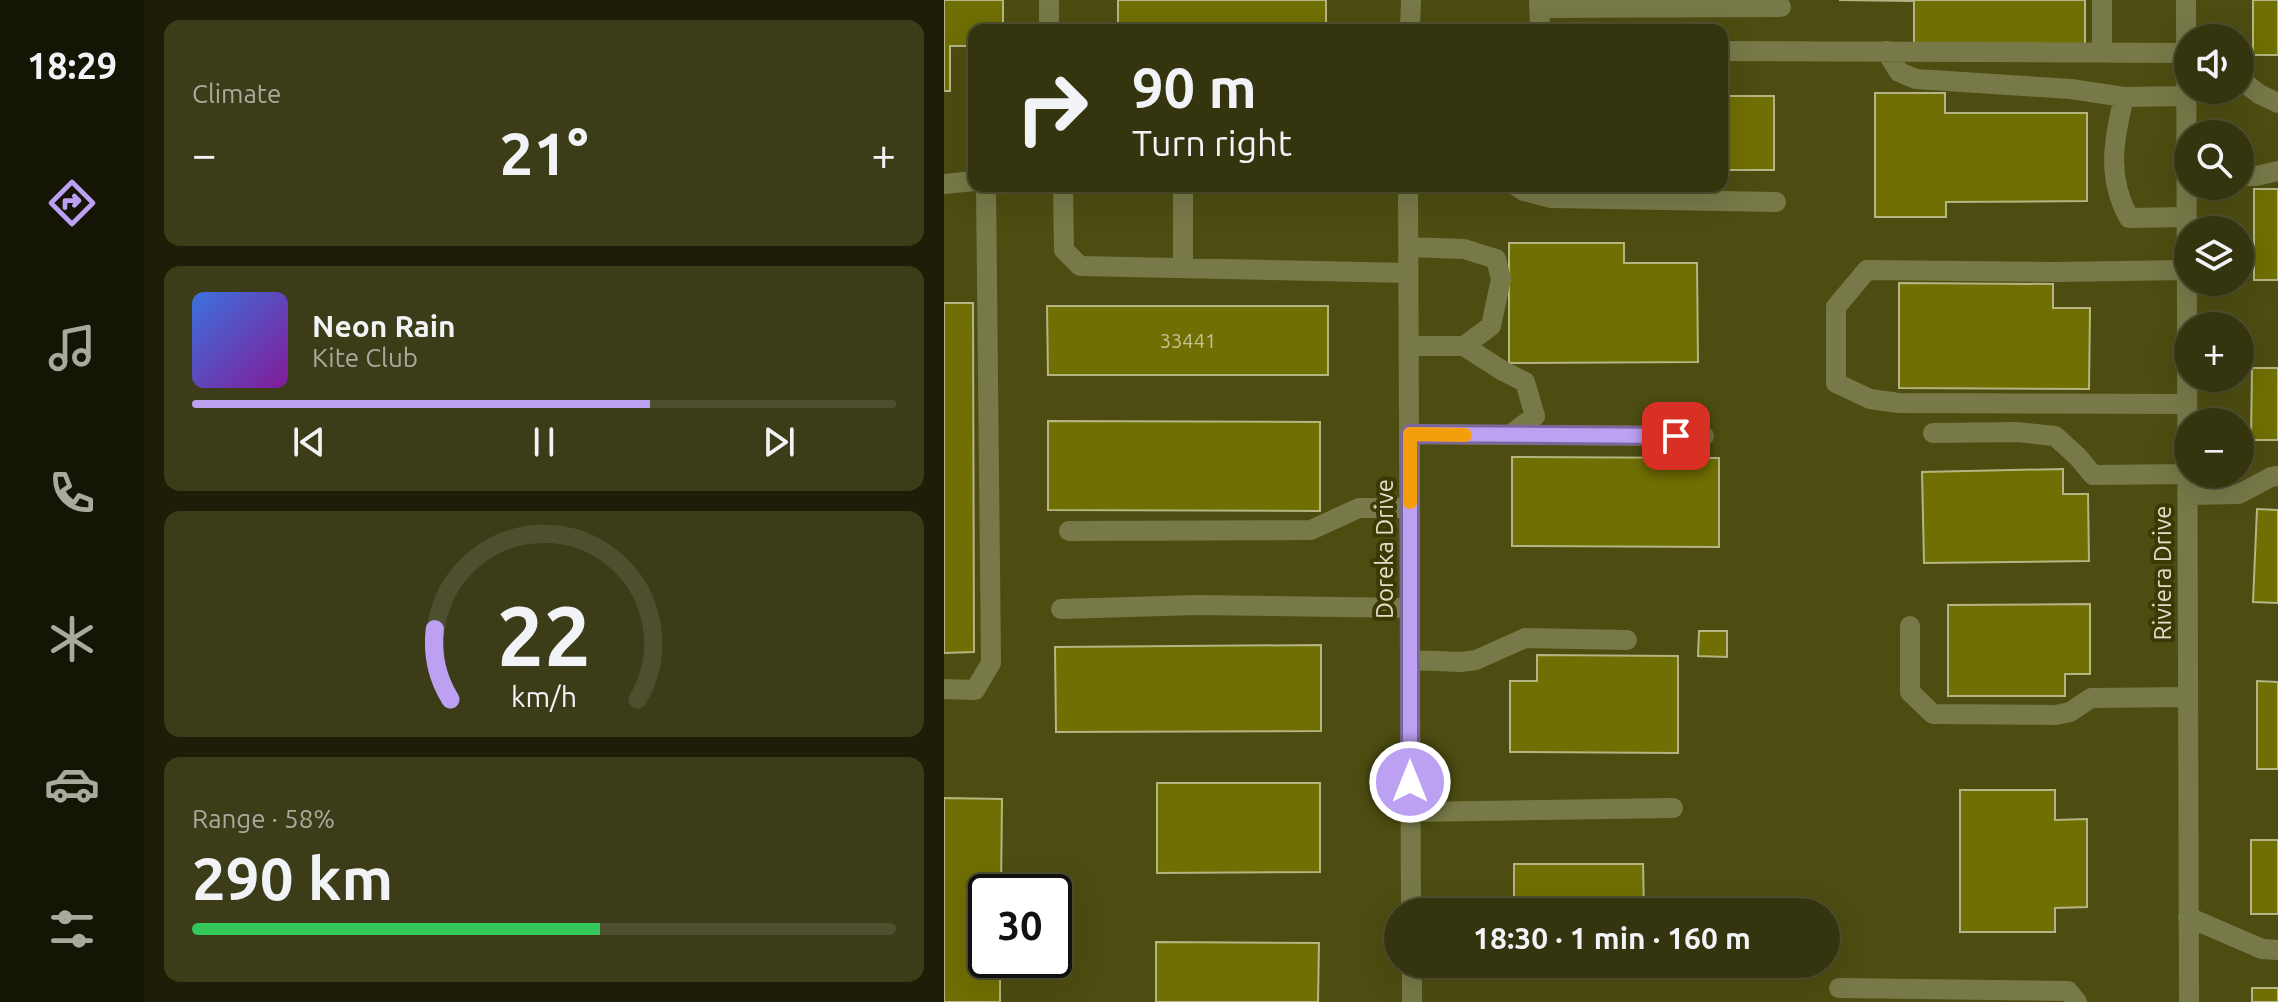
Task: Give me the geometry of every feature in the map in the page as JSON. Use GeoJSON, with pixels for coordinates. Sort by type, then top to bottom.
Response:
{"type":"FeatureCollection","features":[{"type":"Feature","properties":{"kind":"street"},"geometry":{"type":"LineString","coordinates":[[1049,0],[1049,24]]}},
{"type":"Feature","properties":{"kind":"street"},"geometry":{"type":"LineString","coordinates":[[1410,24],[1411,0]]}},
{"type":"Feature","properties":{"kind":"street"},"geometry":{"type":"LineString","coordinates":[[2102,0],[2102,52]]}},
{"type":"Feature","properties":{"kind":"street","name":"Riviera Drive"},"geometry":{"type":"LineString","coordinates":[[2186,0],[2186,24]]}},
{"type":"Feature","properties":{"kind":"street"},"geometry":{"type":"LineString","coordinates":[[1540,24],[1539,4],[1781,7]]}},
{"type":"Feature","properties":{"kind":"street"},"geometry":{"type":"LineString","coordinates":[[1728,51],[2174,53]]}},
{"type":"Feature","properties":{"kind":"street"},"geometry":{"type":"LineString","coordinates":[[1886,51],[1899,72],[1916,79],[2071,89],[2124,97],[2174,96]]}},
{"type":"Feature","properties":{"kind":"street"},"geometry":{"type":"LineString","coordinates":[[2254,90],[2278,103]]}},
{"type":"Feature","properties":{"kind":"street"},"geometry":{"type":"LineString","coordinates":[[2124,97],[2114,140],[2117,197],[2129,218],[2174,217]]}},
{"type":"Feature","properties":{"kind":"street"},"geometry":{"type":"LineString","coordinates":[[2254,176],[2278,171]]}},
{"type":"Feature","properties":{"kind":"street"},"geometry":{"type":"LineString","coordinates":[[944,184],[968,182]]}},
{"type":"Feature","properties":{"kind":"street"},"geometry":{"type":"LineString","coordinates":[[944,689],[975,690],[991,663],[986,192]]}},
{"type":"Feature","properties":{"kind":"street"},"geometry":{"type":"LineString","coordinates":[[1063,192],[1064,250],[1080,266],[1408,273]]}},
{"type":"Feature","properties":{"kind":"street"},"geometry":{"type":"LineString","coordinates":[[1183,192],[1183,268]]}},
{"type":"Feature","properties":{"kind":"street","name":"Doreka Drive"},"geometry":{"type":"LineString","coordinates":[[1408,192],[1411,898]]}},
{"type":"Feature","properties":{"kind":"street"},"geometry":{"type":"LineString","coordinates":[[1528,192],[1551,198],[1776,202]]}},
{"type":"Feature","properties":{"kind":"street"},"geometry":{"type":"LineString","coordinates":[[1408,247],[1464,249],[1496,259],[1501,279],[1491,326],[1464,346]]}},
{"type":"Feature","properties":{"kind":"street"},"geometry":{"type":"LineString","coordinates":[[2174,270],[1867,270],[1836,307],[1836,383],[1870,399],[1899,403],[2187,404]]}},
{"type":"Feature","properties":{"kind":"street","name":"Riviera Drive"},"geometry":{"type":"LineString","coordinates":[[2187,296],[2187,408]]}},
{"type":"Feature","properties":{"kind":"street"},"geometry":{"type":"LineString","coordinates":[[1409,346],[1464,346],[1525,382],[1535,416],[1510,435]]}},
{"type":"Feature","properties":{"kind":"street"},"geometry":{"type":"LineString","coordinates":[[1933,433],[2017,432],[2055,436],[2093,475],[2174,483]]}},
{"type":"Feature","properties":{"kind":"street"},"geometry":{"type":"LineString","coordinates":[[1410,434],[1704,436]]}},
{"type":"Feature","properties":{"kind":"street"},"geometry":{"type":"LineString","coordinates":[[2254,486],[2278,476]]}},
{"type":"Feature","properties":{"kind":"street","name":"Riviera Drive"},"geometry":{"type":"LineString","coordinates":[[2187,488],[2189,1002]]}},
{"type":"Feature","properties":{"kind":"street"},"geometry":{"type":"LineString","coordinates":[[2208,488],[2239,494],[2250,488]]}},
{"type":"Feature","properties":{"kind":"street"},"geometry":{"type":"LineString","coordinates":[[1069,531],[1311,530],[1359,508],[1410,508]]}},
{"type":"Feature","properties":{"kind":"street"},"geometry":{"type":"LineString","coordinates":[[1061,609],[1197,605],[1410,608]]}},
{"type":"Feature","properties":{"kind":"street"},"geometry":{"type":"LineString","coordinates":[[1910,626],[1910,692],[1933,714],[2056,715],[2070,712],[2091,698],[2188,697]]}},
{"type":"Feature","properties":{"kind":"street"},"geometry":{"type":"LineString","coordinates":[[1410,660],[1476,660],[1525,638],[1627,640]]}},
{"type":"Feature","properties":{"kind":"street"},"geometry":{"type":"LineString","coordinates":[[1410,812],[1673,808]]}},
{"type":"Feature","properties":{"kind":"street"},"geometry":{"type":"LineString","coordinates":[[2188,917],[2262,949],[2278,950]]}},
{"type":"Feature","properties":{"kind":"street"},"geometry":{"type":"LineString","coordinates":[[1412,978],[1412,1002]]}},
{"type":"Feature","properties":{"kind":"street"},"geometry":{"type":"LineString","coordinates":[[1839,988],[2068,991],[2077,1002]]}},
{"type":"Feature","properties":{"kind":"shaded area"},"geometry":{"type":"Polygon","coordinates":[[[944,0],[2278,0],[2278,1002],[944,1002],[944,0]]]}},
{"type":"Feature","properties":{"kind":"building"},"geometry":{"type":"Polygon","coordinates":[[[944,0],[1003,0],[1003,24],[968,24],[968,46],[950,46],[950,91],[944,91],[944,0]]]}},
{"type":"Feature","properties":{"kind":"building"},"geometry":{"type":"Polygon","coordinates":[[[1118,0],[1326,0],[1326,24],[1118,24],[1118,0]]]}},
{"type":"Feature","properties":{"kind":"building"},"geometry":{"type":"Polygon","coordinates":[[[1839,0],[2085,0],[2085,46],[1914,45],[1914,1],[1839,0]]]}},
{"type":"Feature","properties":{"kind":"building"},"geometry":{"type":"Polygon","coordinates":[[[2253,0],[2278,0],[2278,55],[2254,55],[2253,0]]]}},
{"type":"Feature","properties":{"kind":"building"},"geometry":{"type":"Polygon","coordinates":[[[1875,93],[1945,93],[1945,113],[2087,113],[2087,201],[1946,202],[1946,217],[1875,217],[1875,93]]]}},
{"type":"Feature","properties":{"kind":"building"},"geometry":{"type":"Polygon","coordinates":[[[1728,96],[1774,96],[1774,170],[1728,170],[1728,96]]]}},
{"type":"Feature","properties":{"kind":"building"},"geometry":{"type":"Polygon","coordinates":[[[2254,189],[2278,189],[2278,280],[2254,280],[2254,189]]]}},
{"type":"Feature","properties":{"kind":"building"},"geometry":{"type":"Polygon","coordinates":[[[1509,243],[1624,243],[1624,263],[1697,263],[1698,362],[1509,363],[1509,243]]]}},
{"type":"Feature","properties":{"kind":"building"},"geometry":{"type":"Polygon","coordinates":[[[1899,283],[2053,284],[2053,308],[2090,308],[2089,389],[1899,388],[1899,283]]]}},
{"type":"Feature","properties":{"kind":"building"},"geometry":{"type":"Polygon","coordinates":[[[944,303],[973,303],[974,652],[944,653],[944,303]]]}},
{"type":"Feature","properties":{"kind":"building"},"geometry":{"type":"Polygon","coordinates":[[[1047,306],[1328,306],[1328,375],[1048,375],[1047,306]]]}},
{"type":"Feature","properties":{"kind":"building"},"geometry":{"type":"Polygon","coordinates":[[[2254,368],[2278,368],[2278,440],[2254,440],[2254,408],[2251,408],[2254,368]]]}},
{"type":"Feature","properties":{"kind":"building"},"geometry":{"type":"Polygon","coordinates":[[[1048,421],[1320,422],[1320,511],[1048,510],[1048,421]]]}},
{"type":"Feature","properties":{"kind":"building"},"geometry":{"type":"Polygon","coordinates":[[[1512,457],[1719,458],[1719,547],[1512,546],[1512,457]]]}},
{"type":"Feature","properties":{"kind":"building"},"geometry":{"type":"Polygon","coordinates":[[[2063,469],[2063,494],[2088,494],[2089,561],[1924,563],[1922,472],[2063,469]]]}},
{"type":"Feature","properties":{"kind":"building"},"geometry":{"type":"Polygon","coordinates":[[[2257,509],[2278,510],[2278,603],[2253,602],[2257,509]]]}},
{"type":"Feature","properties":{"kind":"building"},"geometry":{"type":"Polygon","coordinates":[[[2090,604],[2090,674],[2065,674],[2065,696],[1948,696],[1948,605],[2090,604]]]}},
{"type":"Feature","properties":{"kind":"building"},"geometry":{"type":"Polygon","coordinates":[[[1699,631],[1727,631],[1727,657],[1698,656],[1699,631]]]}},
{"type":"Feature","properties":{"kind":"building"},"geometry":{"type":"Polygon","coordinates":[[[1321,645],[1321,731],[1056,732],[1055,647],[1321,645]]]}},
{"type":"Feature","properties":{"kind":"building"},"geometry":{"type":"Polygon","coordinates":[[[1537,655],[1678,656],[1678,753],[1510,752],[1510,681],[1537,681],[1537,655]]]}},
{"type":"Feature","properties":{"kind":"building"},"geometry":{"type":"Polygon","coordinates":[[[2257,681],[2278,682],[2278,769],[2257,769],[2257,681]]]}},
{"type":"Feature","properties":{"kind":"building"},"geometry":{"type":"Polygon","coordinates":[[[1157,783],[1320,783],[1320,872],[1157,873],[1157,783]]]}},
{"type":"Feature","properties":{"kind":"building"},"geometry":{"type":"Polygon","coordinates":[[[1960,790],[2055,790],[2055,820],[2087,819],[2087,907],[2055,908],[2055,932],[1960,932],[1960,790]]]}},
{"type":"Feature","properties":{"kind":"building"},"geometry":{"type":"Polygon","coordinates":[[[944,798],[1002,799],[1001,874],[968,874],[968,978],[1000,978],[1000,1002],[944,1002],[944,798]]]}},
{"type":"Feature","properties":{"kind":"building"},"geometry":{"type":"Polygon","coordinates":[[[2251,840],[2278,840],[2278,914],[2251,914],[2251,840]]]}},
{"type":"Feature","properties":{"kind":"building"},"geometry":{"type":"Polygon","coordinates":[[[1514,864],[1643,864],[1644,898],[1514,898],[1514,864]]]}},
{"type":"Feature","properties":{"kind":"building"},"geometry":{"type":"Polygon","coordinates":[[[1156,942],[1319,943],[1318,1002],[1156,1002],[1156,942]]]}},
{"type":"Feature","properties":{"kind":"building"},"geometry":{"type":"Polygon","coordinates":[[[2252,988],[2278,988],[2278,1002],[2252,1002],[2252,988]]]}},
{"type":"Feature","properties":{"kind":"slow traffic"},"geometry":{"type":"LineString","coordinates":[[1410,502],[1410,434],[1465,435]]}},
{"type":"Feature","properties":{"kind":"route"},"geometry":{"type":"LineString","coordinates":[[1410,782],[1410,434],[1676,436]]}}]}
